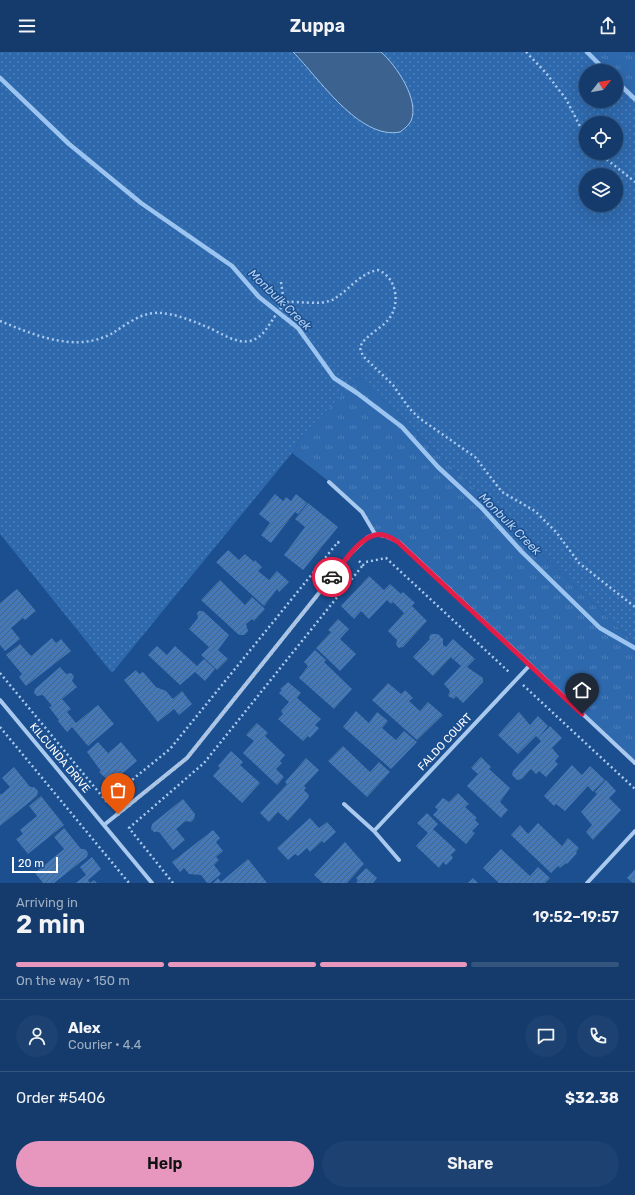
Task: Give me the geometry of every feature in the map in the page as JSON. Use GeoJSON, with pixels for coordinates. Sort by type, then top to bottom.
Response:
{"type":"FeatureCollection","features":[{"type":"Feature","properties":{"kind":"street"},"geometry":{"type":"LineString","coordinates":[[329,482],[362,512],[376,534]]}},
{"type":"Feature","properties":{"kind":"street"},"geometry":{"type":"LineString","coordinates":[[104,825],[187,758],[351,554],[364,540],[376,534],[398,542],[635,763]]}},
{"type":"Feature","properties":{"kind":"street","name":"FALDO COURT"},"geometry":{"type":"LineString","coordinates":[[374,831],[530,665]]}},
{"type":"Feature","properties":{"kind":"street","name":"KILCUNDA DRIVE"},"geometry":{"type":"LineString","coordinates":[[1,703],[152,883]]}},
{"type":"Feature","properties":{"kind":"street"},"geometry":{"type":"LineString","coordinates":[[344,804],[374,831],[399,860]]}},
{"type":"Feature","properties":{"kind":"street"},"geometry":{"type":"LineString","coordinates":[[587,883],[635,831]]}},
{"type":"Feature","properties":{"kind":"path"},"geometry":{"type":"LineString","coordinates":[[526,52],[546,73],[566,99],[579,124]]}},
{"type":"Feature","properties":{"kind":"path"},"geometry":{"type":"LineString","coordinates":[[608,160],[635,182]]}},
{"type":"Feature","properties":{"kind":"path"},"geometry":{"type":"LineString","coordinates":[[0,321],[63,342],[79,343],[101,338],[145,314],[156,313],[193,321],[241,342],[252,340],[261,334],[287,302],[322,302],[333,300],[366,274],[378,270],[386,274],[395,289],[395,301],[388,321],[369,335],[362,343],[360,348],[363,356],[393,385],[409,408],[419,418],[475,456],[495,486],[502,492],[536,511],[557,533],[579,562],[635,608]]}},
{"type":"Feature","properties":{"kind":"path"},"geometry":{"type":"LineString","coordinates":[[281,282],[284,304]]}},
{"type":"Feature","properties":{"kind":"path"},"geometry":{"type":"LineString","coordinates":[[0,673],[106,801],[170,749],[338,542],[340,544]]}},
{"type":"Feature","properties":{"kind":"path"},"geometry":{"type":"LineString","coordinates":[[173,883],[129,828],[204,763],[366,562],[386,558],[509,672]]}},
{"type":"Feature","properties":{"kind":"path"},"geometry":{"type":"LineString","coordinates":[[359,561],[363,565]]}},
{"type":"Feature","properties":{"kind":"path"},"geometry":{"type":"LineString","coordinates":[[522,684],[635,789]]}},
{"type":"Feature","properties":{"kind":"path"},"geometry":{"type":"LineString","coordinates":[[0,727],[128,883]]}},
{"type":"Feature","properties":{"kind":"green space"},"geometry":{"type":"Polygon","coordinates":[[[0,52],[587,52],[599,64],[579,64],[579,108],[623,108],[623,87],[635,99],[635,644],[359,377],[302,436],[292,453],[112,673],[0,534],[0,52]]]}},
{"type":"Feature","properties":{"kind":"green space"},"geometry":{"type":"Polygon","coordinates":[[[587,52],[635,52],[635,99],[623,87],[623,64],[599,64],[587,52]]]}},
{"type":"Feature","properties":{"kind":"green space"},"geometry":{"type":"Polygon","coordinates":[[[359,377],[635,644],[635,763],[399,542],[375,534],[359,510],[349,499],[292,453],[302,436],[359,377]]]}},
{"type":"Feature","properties":{"kind":"shaded area"},"geometry":{"type":"Polygon","coordinates":[[[293,52],[381,52],[393,65],[409,93],[413,113],[411,121],[400,132],[385,132],[370,127],[341,105],[293,52]]]}},
{"type":"Feature","properties":{"kind":"building"},"geometry":{"type":"Polygon","coordinates":[[[275,494],[283,501],[286,497],[291,501],[296,494],[307,503],[298,514],[295,512],[271,543],[261,535],[270,523],[259,514],[275,494]]]}},
{"type":"Feature","properties":{"kind":"building"},"geometry":{"type":"Polygon","coordinates":[[[308,503],[338,527],[303,570],[284,555],[305,527],[295,519],[308,503]]]}},
{"type":"Feature","properties":{"kind":"building"},"geometry":{"type":"Polygon","coordinates":[[[228,550],[239,560],[245,554],[254,562],[255,560],[262,567],[258,571],[269,580],[277,571],[289,582],[279,592],[277,589],[264,606],[216,562],[228,550]]]}},
{"type":"Feature","properties":{"kind":"building"},"geometry":{"type":"Polygon","coordinates":[[[369,576],[384,590],[390,584],[401,594],[403,592],[415,603],[412,606],[427,621],[403,647],[399,648],[396,645],[397,640],[388,631],[404,613],[393,602],[391,604],[387,600],[369,619],[361,611],[354,619],[341,606],[369,576]]]}},
{"type":"Feature","properties":{"kind":"building"},"geometry":{"type":"Polygon","coordinates":[[[220,580],[245,605],[252,597],[265,609],[254,621],[252,619],[246,624],[248,631],[244,635],[239,635],[201,600],[220,580]]]}},
{"type":"Feature","properties":{"kind":"building"},"geometry":{"type":"Polygon","coordinates":[[[17,589],[36,611],[25,620],[23,618],[11,628],[20,639],[5,651],[0,645],[0,603],[17,589]]]}},
{"type":"Feature","properties":{"kind":"building"},"geometry":{"type":"Polygon","coordinates":[[[199,611],[203,611],[229,635],[218,650],[228,659],[217,670],[201,655],[209,647],[189,629],[198,618],[197,613],[199,611]]]}},
{"type":"Feature","properties":{"kind":"building"},"geometry":{"type":"Polygon","coordinates":[[[338,619],[349,629],[340,639],[356,654],[340,671],[316,648],[331,632],[328,630],[338,619]]]}},
{"type":"Feature","properties":{"kind":"building"},"geometry":{"type":"Polygon","coordinates":[[[431,634],[438,634],[443,639],[443,645],[446,647],[453,639],[464,649],[453,660],[451,657],[433,676],[413,657],[430,639],[429,637],[431,634]]]}},
{"type":"Feature","properties":{"kind":"building"},"geometry":{"type":"Polygon","coordinates":[[[52,638],[56,643],[61,639],[71,651],[26,686],[19,677],[22,674],[6,655],[20,644],[31,656],[52,638]]]}},
{"type":"Feature","properties":{"kind":"building"},"geometry":{"type":"Polygon","coordinates":[[[157,646],[167,655],[175,646],[197,666],[204,659],[215,669],[205,681],[195,672],[180,685],[148,655],[157,646]]]}},
{"type":"Feature","properties":{"kind":"building"},"geometry":{"type":"Polygon","coordinates":[[[464,649],[475,659],[467,667],[483,678],[483,682],[463,703],[456,696],[454,699],[448,696],[450,691],[444,684],[461,666],[454,660],[464,649]]]}},
{"type":"Feature","properties":{"kind":"building"},"geometry":{"type":"Polygon","coordinates":[[[315,650],[326,660],[324,662],[352,689],[334,709],[299,678],[308,666],[304,662],[315,650]]]}},
{"type":"Feature","properties":{"kind":"building"},"geometry":{"type":"Polygon","coordinates":[[[60,667],[66,674],[71,673],[74,676],[72,681],[77,687],[62,699],[71,709],[67,712],[76,723],[98,705],[114,724],[88,746],[72,727],[67,732],[49,707],[52,706],[43,695],[37,696],[34,693],[35,689],[60,667]]]}},
{"type":"Feature","properties":{"kind":"building"},"geometry":{"type":"Polygon","coordinates":[[[136,670],[139,674],[143,672],[156,687],[166,691],[173,699],[182,691],[192,704],[179,715],[174,709],[158,722],[124,680],[136,670]]]}},
{"type":"Feature","properties":{"kind":"building"},"geometry":{"type":"Polygon","coordinates":[[[288,682],[301,693],[297,698],[321,719],[315,725],[319,728],[310,738],[308,736],[303,741],[278,719],[283,714],[281,711],[289,702],[279,693],[282,690],[280,689],[288,682]]]}},
{"type":"Feature","properties":{"kind":"building"},"geometry":{"type":"Polygon","coordinates":[[[388,683],[401,694],[405,690],[413,698],[409,701],[420,711],[428,702],[443,715],[417,740],[372,700],[388,683]]]}},
{"type":"Feature","properties":{"kind":"building"},"geometry":{"type":"Polygon","coordinates":[[[356,711],[369,723],[377,712],[388,721],[382,728],[396,740],[404,731],[417,742],[391,769],[343,727],[356,711]]]}},
{"type":"Feature","properties":{"kind":"building"},"geometry":{"type":"Polygon","coordinates":[[[519,712],[530,725],[538,716],[548,726],[538,738],[536,736],[518,754],[498,735],[519,712]]]}},
{"type":"Feature","properties":{"kind":"building"},"geometry":{"type":"Polygon","coordinates":[[[257,723],[268,733],[265,736],[285,755],[280,761],[282,763],[276,769],[284,777],[277,785],[243,753],[254,741],[246,735],[257,723]]]}},
{"type":"Feature","properties":{"kind":"building"},"geometry":{"type":"Polygon","coordinates":[[[550,726],[562,738],[552,748],[559,756],[555,761],[558,764],[546,777],[539,771],[536,774],[531,769],[522,779],[517,780],[512,775],[513,771],[541,741],[538,738],[550,726]]]}},
{"type":"Feature","properties":{"kind":"building"},"geometry":{"type":"Polygon","coordinates":[[[98,742],[108,753],[121,742],[137,761],[111,783],[99,772],[101,771],[87,752],[98,742]]]}},
{"type":"Feature","properties":{"kind":"building"},"geometry":{"type":"Polygon","coordinates":[[[343,746],[370,772],[379,762],[390,772],[367,797],[328,761],[343,746]]]}},
{"type":"Feature","properties":{"kind":"building"},"geometry":{"type":"Polygon","coordinates":[[[231,751],[243,762],[240,765],[260,783],[242,803],[213,776],[220,768],[218,766],[231,751]]]}},
{"type":"Feature","properties":{"kind":"building"},"geometry":{"type":"Polygon","coordinates":[[[481,757],[491,767],[489,769],[510,788],[500,802],[508,810],[501,818],[467,786],[478,774],[471,768],[481,757]]]}},
{"type":"Feature","properties":{"kind":"building"},"geometry":{"type":"Polygon","coordinates":[[[306,758],[319,770],[304,786],[306,788],[304,790],[309,795],[308,798],[288,821],[278,812],[269,822],[260,813],[287,784],[285,782],[306,758]]]}},
{"type":"Feature","properties":{"kind":"building"},"geometry":{"type":"Polygon","coordinates":[[[572,765],[582,775],[590,766],[605,780],[593,792],[588,786],[565,811],[556,804],[554,806],[544,796],[572,765]]]}},
{"type":"Feature","properties":{"kind":"building"},"geometry":{"type":"Polygon","coordinates":[[[14,767],[30,787],[34,787],[38,791],[37,796],[0,826],[0,794],[10,787],[2,778],[14,767]]]}},
{"type":"Feature","properties":{"kind":"building"},"geometry":{"type":"Polygon","coordinates":[[[606,780],[616,791],[609,798],[621,810],[593,840],[586,832],[592,825],[581,812],[597,794],[595,792],[606,780]]]}},
{"type":"Feature","properties":{"kind":"building"},"geometry":{"type":"Polygon","coordinates":[[[458,793],[469,804],[465,807],[477,818],[475,820],[479,824],[472,831],[475,833],[466,844],[433,815],[438,810],[435,807],[443,798],[449,802],[458,793]]]}},
{"type":"Feature","properties":{"kind":"building"},"geometry":{"type":"Polygon","coordinates":[[[41,796],[64,825],[28,854],[16,839],[23,834],[20,830],[37,816],[29,806],[41,796]]]}},
{"type":"Feature","properties":{"kind":"building"},"geometry":{"type":"Polygon","coordinates":[[[183,799],[195,814],[194,819],[191,822],[186,821],[176,829],[185,840],[173,850],[159,832],[154,832],[151,829],[152,824],[183,799]]]}},
{"type":"Feature","properties":{"kind":"building"},"geometry":{"type":"Polygon","coordinates":[[[427,813],[438,824],[433,829],[456,850],[451,855],[453,858],[446,865],[443,862],[439,868],[416,846],[428,833],[417,823],[427,813]]]}},
{"type":"Feature","properties":{"kind":"building"},"geometry":{"type":"Polygon","coordinates":[[[310,818],[319,828],[327,822],[336,832],[324,843],[322,841],[310,852],[307,848],[298,856],[295,854],[288,860],[277,848],[310,818]]]}},
{"type":"Feature","properties":{"kind":"building"},"geometry":{"type":"Polygon","coordinates":[[[538,823],[562,846],[568,838],[579,848],[576,852],[577,853],[567,864],[566,863],[560,868],[558,866],[551,873],[511,835],[520,825],[528,834],[538,823]]]}},
{"type":"Feature","properties":{"kind":"building"},"geometry":{"type":"Polygon","coordinates":[[[64,828],[81,849],[85,849],[88,853],[87,857],[54,883],[43,883],[35,873],[64,849],[54,837],[64,828]]]}},
{"type":"Feature","properties":{"kind":"building"},"geometry":{"type":"Polygon","coordinates":[[[213,830],[220,838],[216,842],[223,851],[216,857],[219,860],[214,865],[221,874],[210,883],[207,883],[201,875],[189,874],[184,868],[180,872],[172,862],[213,830]]]}},
{"type":"Feature","properties":{"kind":"building"},"geometry":{"type":"Polygon","coordinates":[[[345,842],[364,864],[347,883],[323,883],[314,875],[345,842]]]}},
{"type":"Feature","properties":{"kind":"building"},"geometry":{"type":"Polygon","coordinates":[[[501,849],[530,876],[538,867],[550,878],[545,883],[499,883],[483,868],[501,849]]]}},
{"type":"Feature","properties":{"kind":"building"},"geometry":{"type":"Polygon","coordinates":[[[92,857],[101,869],[88,880],[90,883],[76,883],[86,875],[80,867],[92,857]]]}},
{"type":"Feature","properties":{"kind":"building"},"geometry":{"type":"Polygon","coordinates":[[[248,859],[267,883],[213,883],[218,878],[221,882],[248,859]]]}},
{"type":"Feature","properties":{"kind":"building"},"geometry":{"type":"Polygon","coordinates":[[[366,868],[377,878],[373,883],[356,883],[358,880],[356,878],[366,868]]]}},
{"type":"Feature","properties":{"kind":"building"},"geometry":{"type":"Polygon","coordinates":[[[635,869],[635,883],[633,883],[627,878],[635,869]]]}},
{"type":"Feature","properties":{"kind":"building"},"geometry":{"type":"Polygon","coordinates":[[[473,878],[478,883],[468,883],[473,878]]]}},
{"type":"Feature","properties":{"kind":"building"},"geometry":{"type":"Polygon","coordinates":[[[94,880],[97,883],[90,883],[94,880]]]}},
{"type":"Feature","properties":{"kind":"waterway"},"geometry":{"type":"LineString","coordinates":[[587,52],[599,64]]}},
{"type":"Feature","properties":{"kind":"waterway","name":"Monbulk Creek"},"geometry":{"type":"LineString","coordinates":[[0,78],[69,144],[141,203],[232,266],[259,297],[298,328],[334,378],[357,393],[402,427],[438,467],[481,507],[522,552],[600,628],[635,648]]}},
{"type":"Feature","properties":{"kind":"waterway"},"geometry":{"type":"LineString","coordinates":[[623,88],[635,99]]}},
{"type":"Feature","properties":{"kind":"way so far"},"geometry":{"type":"LineString","coordinates":[[118,814],[187,758],[197,747],[212,725],[332,577]]}},
{"type":"Feature","properties":{"kind":"route"},"geometry":{"type":"LineString","coordinates":[[332,577],[360,543],[368,537],[376,534],[392,538],[582,714]]}}]}
